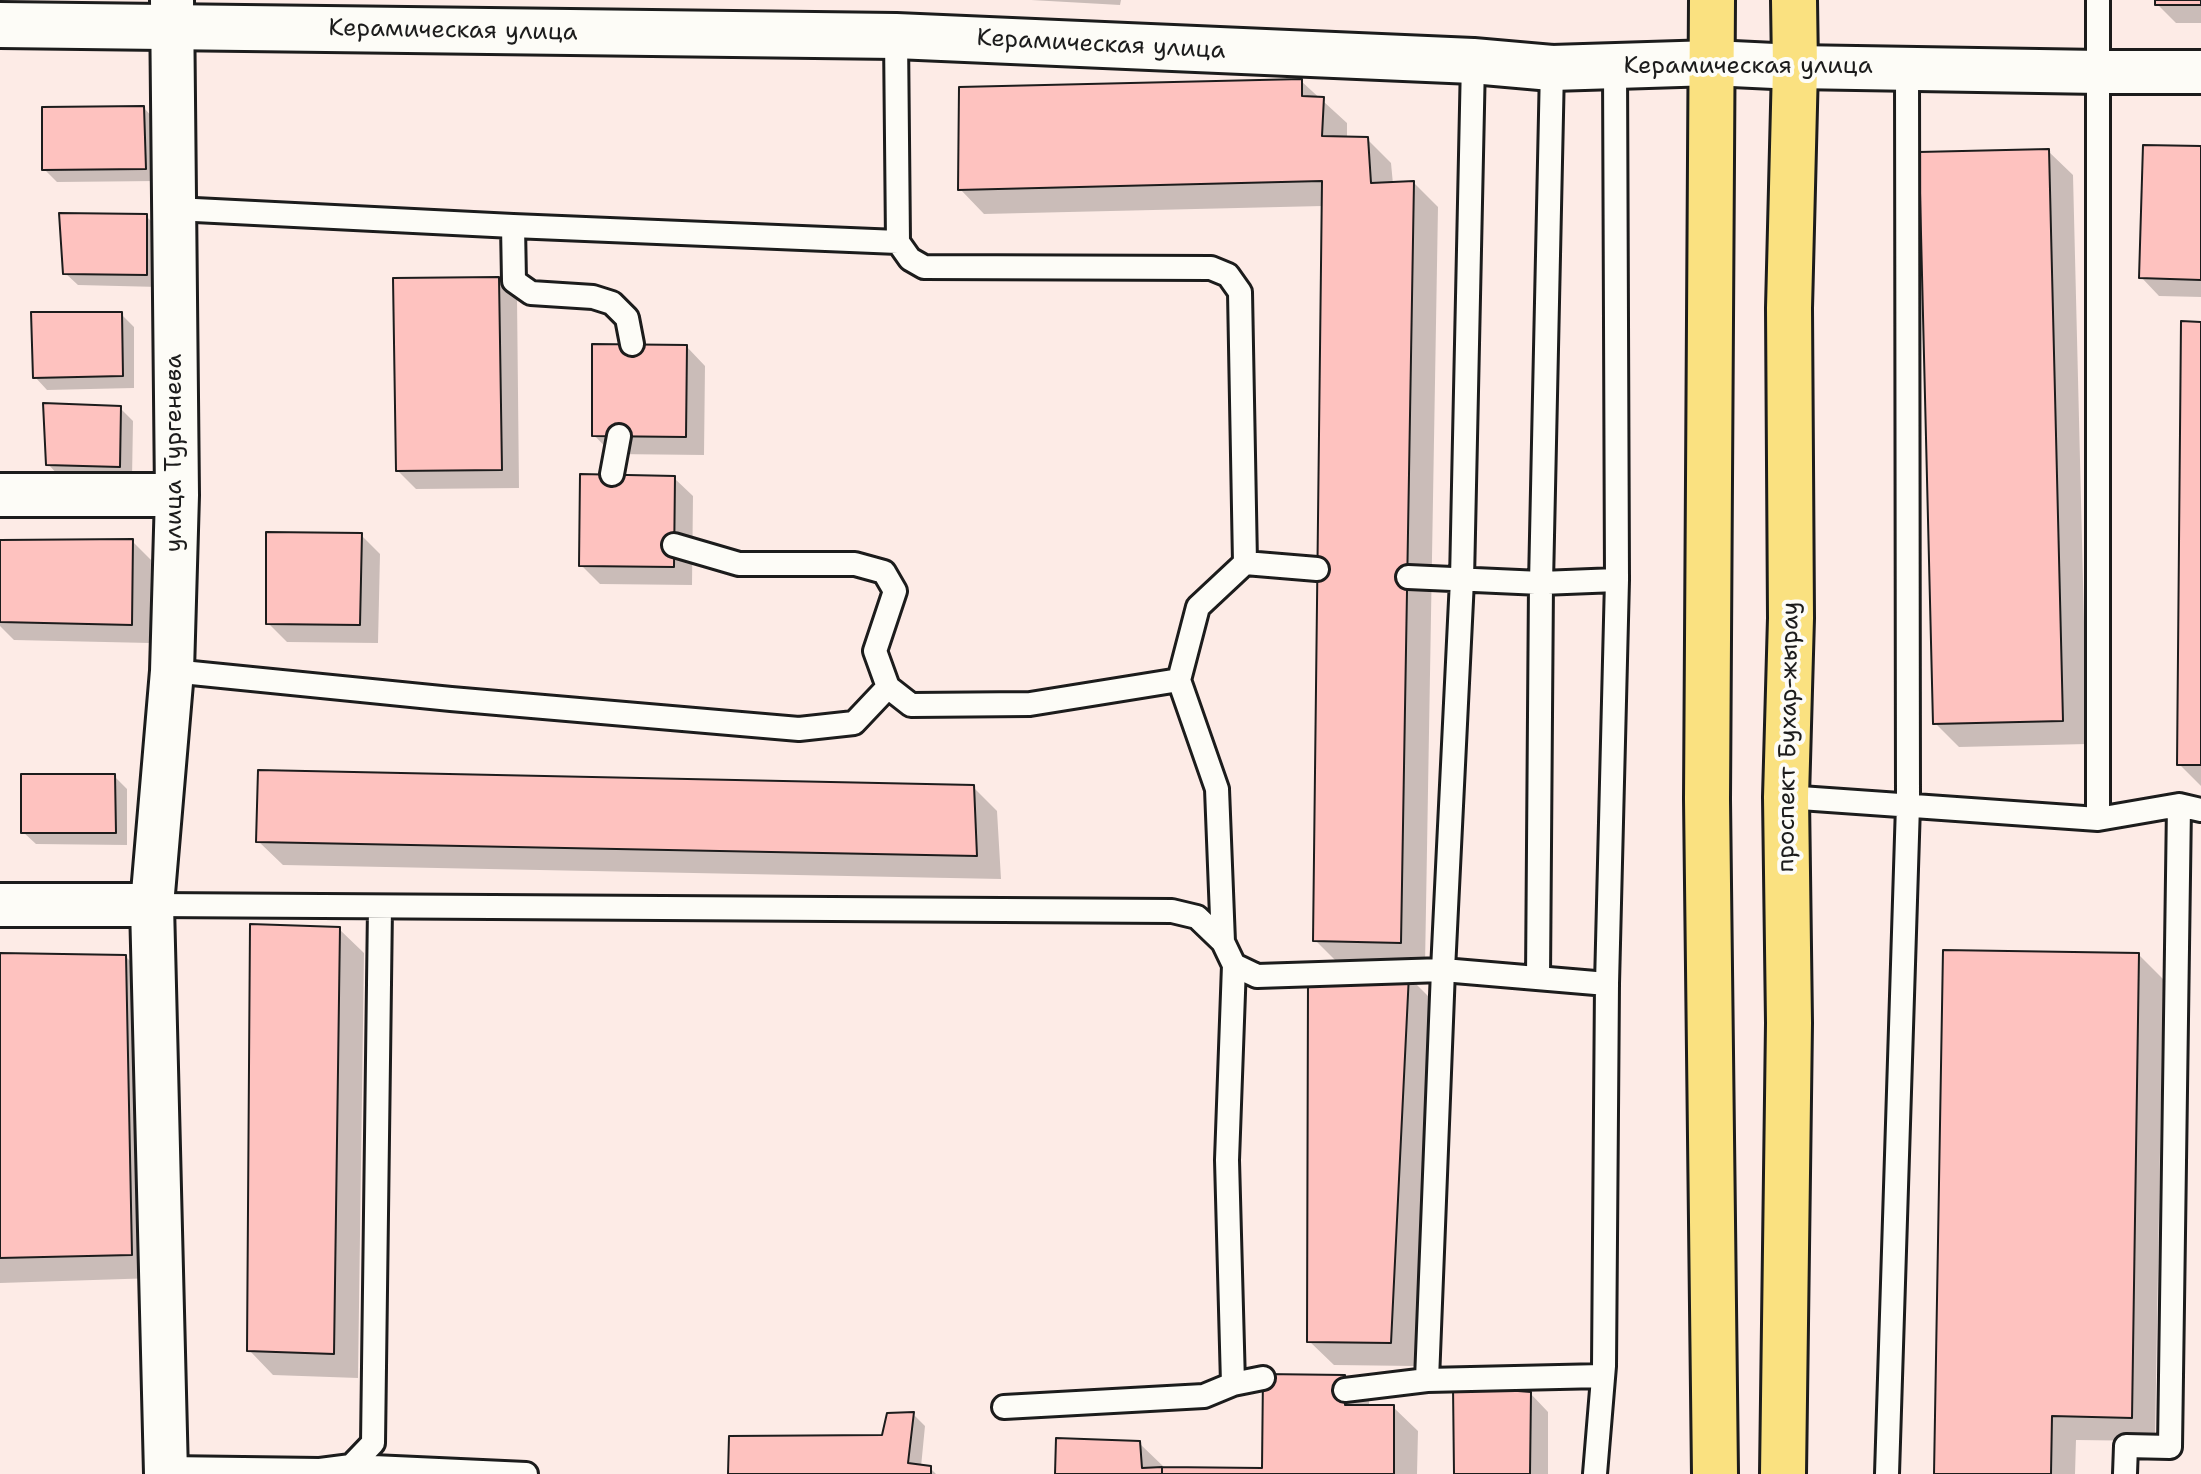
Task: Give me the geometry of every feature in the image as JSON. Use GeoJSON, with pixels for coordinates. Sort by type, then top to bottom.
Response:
{"type":"FeatureCollection","features":[{"type":"Feature","properties":{"kind":"main road"},"geometry":{"type":"LineString","coordinates":[[1712,0],[1707,799],[1715,1474]]}},
{"type":"Feature","properties":{"kind":"main road","name":"проспект Бухар-жырау"},"geometry":{"type":"LineString","coordinates":[[1783,1474],[1789,1023],[1786,797],[1791,618],[1789,308],[1794,0]]}},
{"type":"Feature","properties":{"kind":"street","name":"Керамическая улица"},"geometry":{"type":"LineString","coordinates":[[0,25],[172,14],[896,36],[1473,61],[1552,68],[1712,63],[1795,67],[2201,72]]}},
{"type":"Feature","properties":{"kind":"street","name":"улица Тургенева"},"geometry":{"type":"LineString","coordinates":[[166,1471],[152,905],[172,671],[177,495],[172,14]]}},
{"type":"Feature","properties":{"kind":"street"},"geometry":{"type":"LineString","coordinates":[[0,495],[177,495]]}},
{"type":"Feature","properties":{"kind":"street"},"geometry":{"type":"LineString","coordinates":[[0,905],[152,905]]}},
{"type":"Feature","properties":{"kind":"lane"},"geometry":{"type":"LineString","coordinates":[[2098,0],[2098,819]]}},
{"type":"Feature","properties":{"kind":"lane"},"geometry":{"type":"LineString","coordinates":[[896,36],[898,242],[910,259],[924,267],[1211,268],[1228,275],[1240,292],[1245,563]]}},
{"type":"Feature","properties":{"kind":"lane"},"geometry":{"type":"LineString","coordinates":[[1427,1380],[1462,580],[1473,61]]}},
{"type":"Feature","properties":{"kind":"lane"},"geometry":{"type":"LineString","coordinates":[[1595,1474],[1603,1376],[1607,984],[1617,580],[1615,66]]}},
{"type":"Feature","properties":{"kind":"lane"},"geometry":{"type":"LineString","coordinates":[[1538,978],[1541,583],[1552,68]]}},
{"type":"Feature","properties":{"kind":"lane"},"geometry":{"type":"LineString","coordinates":[[1887,1474],[1908,805],[1907,69]]}},
{"type":"Feature","properties":{"kind":"lane"},"geometry":{"type":"LineString","coordinates":[[175,209],[898,242]]}},
{"type":"Feature","properties":{"kind":"lane"},"geometry":{"type":"LineString","coordinates":[[513,226],[514,281],[531,293],[593,297],[612,303],[627,318],[632,344]]}},
{"type":"Feature","properties":{"kind":"lane"},"geometry":{"type":"LineString","coordinates":[[612,474],[619,436]]}},
{"type":"Feature","properties":{"kind":"lane"},"geometry":{"type":"LineString","coordinates":[[674,545],[739,564],[855,564],[884,572],[895,591],[875,651],[888,687],[911,705],[1030,704],[1179,680]]}},
{"type":"Feature","properties":{"kind":"lane"},"geometry":{"type":"LineString","coordinates":[[1223,942],[1217,789],[1179,680],[1198,607],[1245,563],[1317,569]]}},
{"type":"Feature","properties":{"kind":"lane"},"geometry":{"type":"LineString","coordinates":[[1408,577],[1541,583],[1617,580]]}},
{"type":"Feature","properties":{"kind":"lane"},"geometry":{"type":"LineString","coordinates":[[172,671],[799,729],[854,723],[888,687]]}},
{"type":"Feature","properties":{"kind":"lane"},"geometry":{"type":"LineString","coordinates":[[1786,797],[2098,819],[2179,805],[2201,810]]}},
{"type":"Feature","properties":{"kind":"lane"},"geometry":{"type":"LineString","coordinates":[[2125,1474],[2126,1446],[2170,1447],[2179,805]]}},
{"type":"Feature","properties":{"kind":"lane"},"geometry":{"type":"LineString","coordinates":[[152,905],[1172,911],[1197,917],[1223,942],[1234,965],[1227,1160],[1233,1384]]}},
{"type":"Feature","properties":{"kind":"lane"},"geometry":{"type":"LineString","coordinates":[[351,1466],[373,1443],[380,907]]}},
{"type":"Feature","properties":{"kind":"lane"},"geometry":{"type":"LineString","coordinates":[[1234,965],[1257,976],[1443,970],[1607,984]]}},
{"type":"Feature","properties":{"kind":"lane"},"geometry":{"type":"LineString","coordinates":[[1345,1390],[1427,1380],[1603,1376]]}},
{"type":"Feature","properties":{"kind":"lane"},"geometry":{"type":"LineString","coordinates":[[1004,1407],[1204,1396],[1233,1384],[1263,1378]]}},
{"type":"Feature","properties":{"kind":"lane"},"geometry":{"type":"LineString","coordinates":[[166,1471],[320,1470],[351,1466],[526,1474]]}},
{"type":"Feature","properties":{"kind":"building"},"geometry":{"type":"Polygon","coordinates":[[[2155,0],[2201,0],[2201,5],[2155,5],[2155,0]]]}},
{"type":"Feature","properties":{"kind":"building"},"geometry":{"type":"Polygon","coordinates":[[[1302,79],[1302,96],[1324,97],[1322,136],[1368,137],[1371,183],[1414,181],[1401,943],[1313,941],[1322,181],[958,190],[959,87],[1302,79]]]}},
{"type":"Feature","properties":{"kind":"building"},"geometry":{"type":"Polygon","coordinates":[[[144,106],[146,169],[42,170],[42,107],[144,106]]]}},
{"type":"Feature","properties":{"kind":"building"},"geometry":{"type":"Polygon","coordinates":[[[2143,145],[2201,146],[2201,280],[2139,278],[2143,145]]]}},
{"type":"Feature","properties":{"kind":"building"},"geometry":{"type":"Polygon","coordinates":[[[2049,149],[2063,721],[1933,724],[1919,152],[2049,149]]]}},
{"type":"Feature","properties":{"kind":"building"},"geometry":{"type":"Polygon","coordinates":[[[59,213],[147,214],[147,275],[63,274],[59,213]]]}},
{"type":"Feature","properties":{"kind":"building"},"geometry":{"type":"Polygon","coordinates":[[[499,277],[502,470],[396,471],[393,278],[499,277]]]}},
{"type":"Feature","properties":{"kind":"building"},"geometry":{"type":"Polygon","coordinates":[[[31,312],[122,312],[123,376],[33,378],[31,312]]]}},
{"type":"Feature","properties":{"kind":"building"},"geometry":{"type":"Polygon","coordinates":[[[2181,321],[2201,322],[2201,765],[2177,765],[2181,321]]]}},
{"type":"Feature","properties":{"kind":"building"},"geometry":{"type":"Polygon","coordinates":[[[592,344],[687,345],[686,437],[592,436],[592,344]]]}},
{"type":"Feature","properties":{"kind":"building"},"geometry":{"type":"Polygon","coordinates":[[[43,403],[121,406],[120,467],[46,465],[43,403]]]}},
{"type":"Feature","properties":{"kind":"building"},"geometry":{"type":"Polygon","coordinates":[[[580,474],[675,476],[674,567],[579,566],[580,474]]]}},
{"type":"Feature","properties":{"kind":"building"},"geometry":{"type":"Polygon","coordinates":[[[266,532],[362,533],[360,625],[266,624],[266,532]]]}},
{"type":"Feature","properties":{"kind":"building"},"geometry":{"type":"Polygon","coordinates":[[[133,539],[132,625],[0,622],[0,540],[133,539]]]}},
{"type":"Feature","properties":{"kind":"building"},"geometry":{"type":"Polygon","coordinates":[[[258,770],[974,785],[977,856],[256,842],[258,770]]]}},
{"type":"Feature","properties":{"kind":"building"},"geometry":{"type":"Polygon","coordinates":[[[21,774],[115,774],[116,833],[21,833],[21,774]]]}},
{"type":"Feature","properties":{"kind":"building"},"geometry":{"type":"Polygon","coordinates":[[[250,924],[340,927],[334,1354],[247,1351],[250,924]]]}},
{"type":"Feature","properties":{"kind":"building"},"geometry":{"type":"Polygon","coordinates":[[[1943,950],[2139,953],[2132,1418],[2052,1416],[2051,1474],[1934,1474],[1943,950]]]}},
{"type":"Feature","properties":{"kind":"building"},"geometry":{"type":"Polygon","coordinates":[[[0,953],[126,955],[132,1255],[0,1258],[0,953]]]}},
{"type":"Feature","properties":{"kind":"building"},"geometry":{"type":"Polygon","coordinates":[[[1409,974],[1391,1343],[1307,1342],[1308,978],[1409,974]]]}},
{"type":"Feature","properties":{"kind":"building"},"geometry":{"type":"Polygon","coordinates":[[[1263,1374],[1345,1375],[1345,1405],[1394,1405],[1394,1474],[1162,1474],[1162,1467],[1262,1468],[1263,1374]]]}},
{"type":"Feature","properties":{"kind":"building"},"geometry":{"type":"Polygon","coordinates":[[[1453,1386],[1531,1392],[1530,1474],[1454,1474],[1453,1386]]]}},
{"type":"Feature","properties":{"kind":"building"},"geometry":{"type":"Polygon","coordinates":[[[914,1412],[908,1463],[931,1466],[931,1474],[728,1474],[729,1436],[882,1435],[887,1413],[914,1412]]]}},
{"type":"Feature","properties":{"kind":"building"},"geometry":{"type":"Polygon","coordinates":[[[1056,1438],[1140,1441],[1142,1468],[1162,1467],[1162,1474],[1055,1474],[1056,1438]]]}}]}
